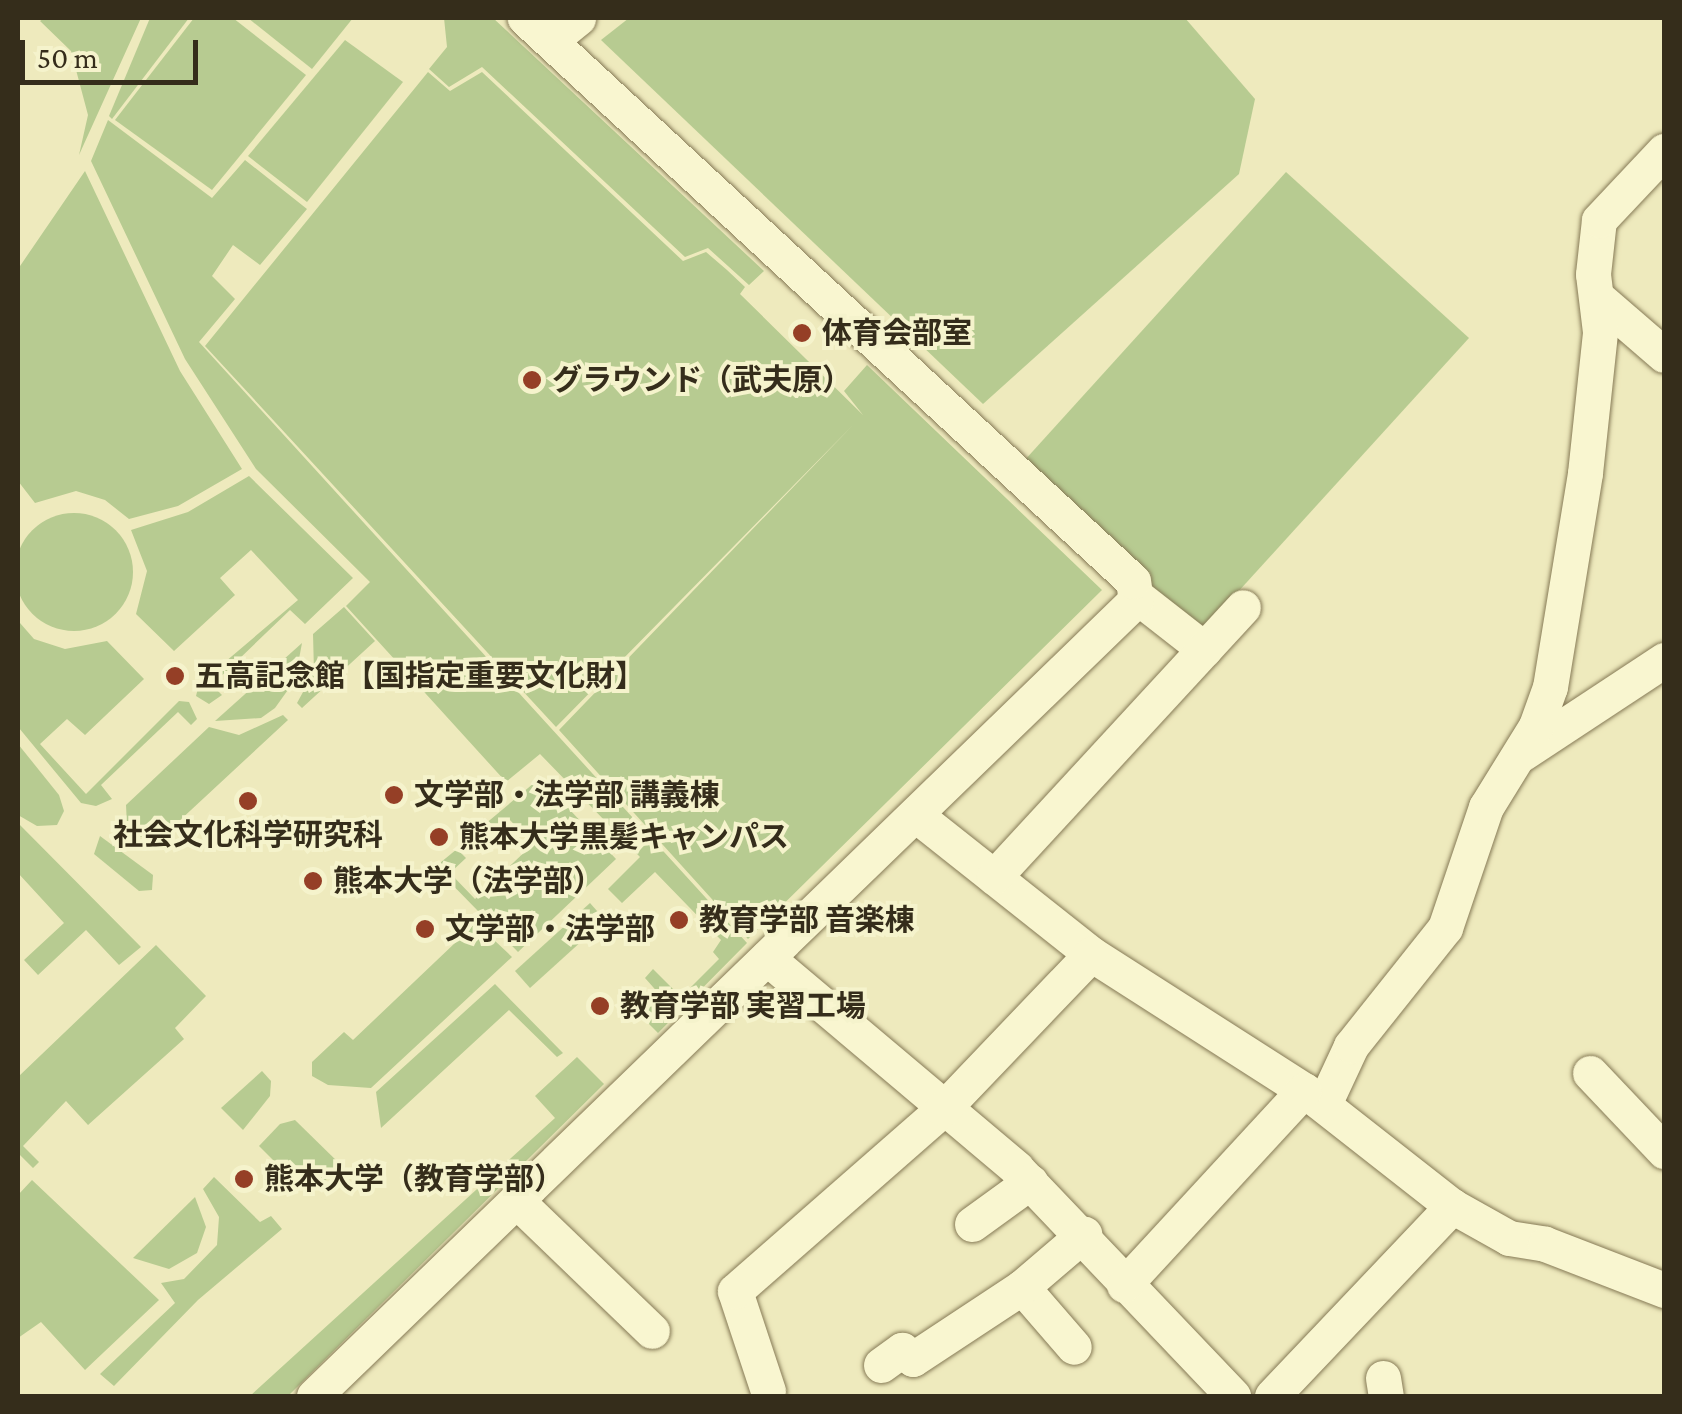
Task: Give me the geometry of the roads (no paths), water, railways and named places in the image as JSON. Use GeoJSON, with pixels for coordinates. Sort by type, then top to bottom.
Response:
{"type":"FeatureCollection","features":[{"type":"Feature","properties":{"kind":"street"},"geometry":{"type":"LineString","coordinates":[[538,29],[578,18]]}},
{"type":"Feature","properties":{"kind":"street"},"geometry":{"type":"LineString","coordinates":[[538,29],[1133,582],[1136,595],[1204,649]]}},
{"type":"Feature","properties":{"kind":"street"},"geometry":{"type":"LineString","coordinates":[[1124,1285],[1314,1097],[1444,928],[1486,808],[1518,756],[1550,687],[1585,473],[1598,298],[1593,274],[1600,220],[1664,150]]}},
{"type":"Feature","properties":{"kind":"street"},"geometry":{"type":"LineString","coordinates":[[1598,298],[1664,355]]}},
{"type":"Feature","properties":{"kind":"street"},"geometry":{"type":"LineString","coordinates":[[314,1396],[520,1204],[767,958],[1050,689],[1136,595]]}},
{"type":"Feature","properties":{"kind":"street"},"geometry":{"type":"LineString","coordinates":[[994,876],[1242,607]]}},
{"type":"Feature","properties":{"kind":"street"},"geometry":{"type":"LineString","coordinates":[[1518,756],[1664,660]]}},
{"type":"Feature","properties":{"kind":"street"},"geometry":{"type":"LineString","coordinates":[[916,816],[1091,954],[1314,1097],[1452,1206],[1509,1238],[1546,1244],[1664,1290]]}},
{"type":"Feature","properties":{"kind":"street"},"geometry":{"type":"LineString","coordinates":[[768,1391],[735,1291],[943,1110],[1091,954]]}},
{"type":"Feature","properties":{"kind":"street"},"geometry":{"type":"LineString","coordinates":[[767,958],[1030,1182],[1084,1234],[1124,1285],[1233,1396]]}},
{"type":"Feature","properties":{"kind":"street"},"geometry":{"type":"LineString","coordinates":[[1590,1073],[1664,1150]]}},
{"type":"Feature","properties":{"kind":"street"},"geometry":{"type":"LineString","coordinates":[[972,1224],[1030,1182]]}},
{"type":"Feature","properties":{"kind":"street"},"geometry":{"type":"LineString","coordinates":[[520,1204],[652,1331]]}},
{"type":"Feature","properties":{"kind":"street"},"geometry":{"type":"LineString","coordinates":[[1272,1396],[1452,1206]]}},
{"type":"Feature","properties":{"kind":"street"},"geometry":{"type":"LineString","coordinates":[[881,1365],[902,1350],[912,1359],[1022,1287],[1084,1234]]}},
{"type":"Feature","properties":{"kind":"street"},"geometry":{"type":"LineString","coordinates":[[1022,1287],[1074,1347]]}},
{"type":"Feature","properties":{"kind":"place","name":"体育会部室"},"geometry":{"type":"Point","coordinates":[802,333]}},
{"type":"Feature","properties":{"kind":"place","name":"グラウンド（武夫原）"},"geometry":{"type":"Point","coordinates":[532,380]}},
{"type":"Feature","properties":{"kind":"place","name":"五高記念館【国指定重要文化財】"},"geometry":{"type":"Point","coordinates":[175,676]}},
{"type":"Feature","properties":{"kind":"place","name":"文学部・法学部 講義棟"},"geometry":{"type":"Point","coordinates":[394,795]}},
{"type":"Feature","properties":{"kind":"place","name":"社会文化科学研究科"},"geometry":{"type":"Point","coordinates":[248,801]}},
{"type":"Feature","properties":{"kind":"place","name":"熊本大学黒髪キャンパス"},"geometry":{"type":"Point","coordinates":[439,837]}},
{"type":"Feature","properties":{"kind":"place","name":"熊本大学（法学部）"},"geometry":{"type":"Point","coordinates":[313,881]}},
{"type":"Feature","properties":{"kind":"place","name":"教育学部 音楽棟"},"geometry":{"type":"Point","coordinates":[679,920]}},
{"type":"Feature","properties":{"kind":"place","name":"文学部・法学部"},"geometry":{"type":"Point","coordinates":[425,929]}},
{"type":"Feature","properties":{"kind":"place","name":"教育学部 実習工場"},"geometry":{"type":"Point","coordinates":[600,1006]}},
{"type":"Feature","properties":{"kind":"place","name":"熊本大学（教育学部）"},"geometry":{"type":"Point","coordinates":[244,1179]}}]}
